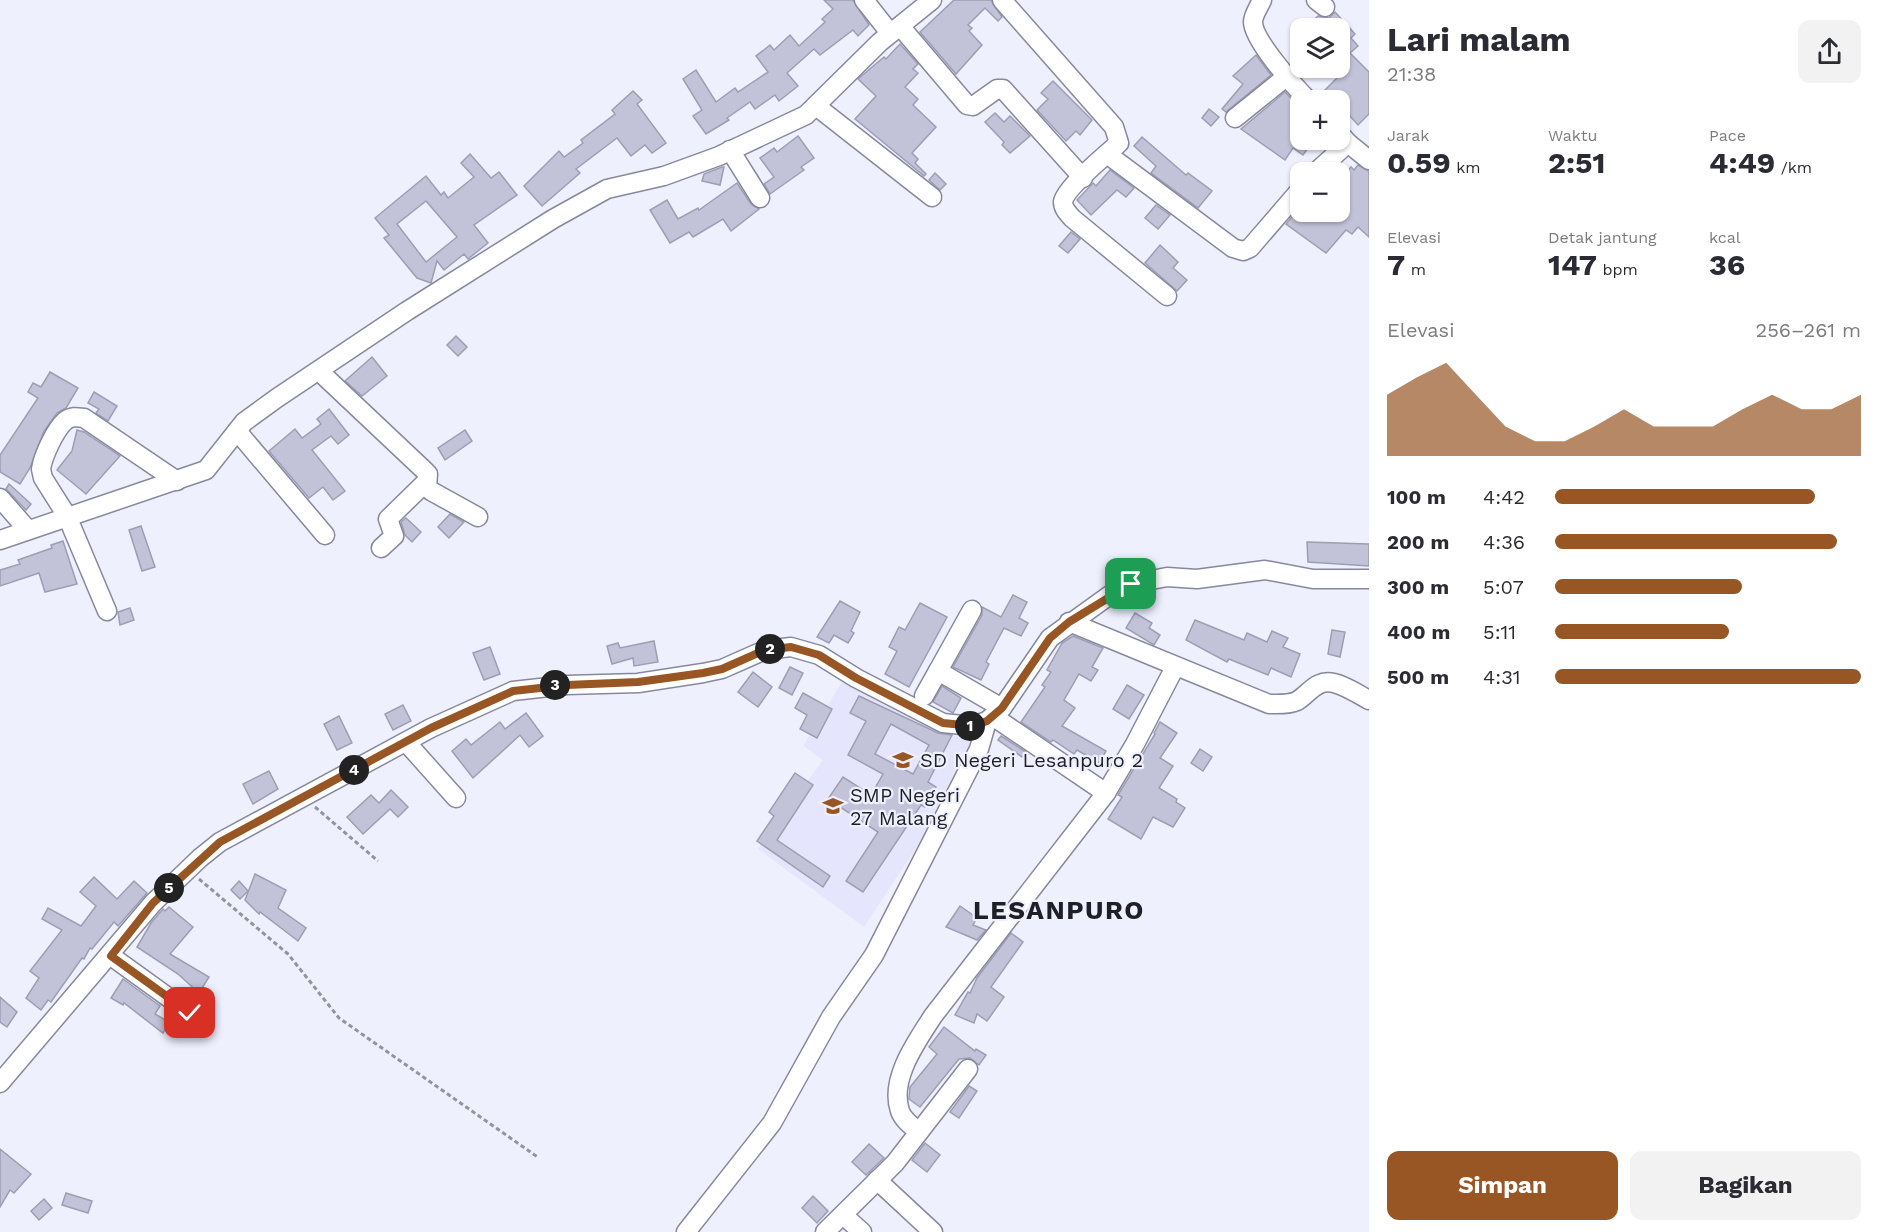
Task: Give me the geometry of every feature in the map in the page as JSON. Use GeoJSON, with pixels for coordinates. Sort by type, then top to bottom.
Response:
{"type":"FeatureCollection","features":[{"type":"Feature","properties":{"kind":"street"},"geometry":{"type":"LineString","coordinates":[[864,0],[967,105],[973,106],[997,89],[1003,89],[1083,178]]}},
{"type":"Feature","properties":{"kind":"street"},"geometry":{"type":"LineString","coordinates":[[0,540],[206,470],[237,431],[277,398],[320,372],[435,293],[607,189],[664,176],[730,150],[806,115],[895,30],[932,0]]}},
{"type":"Feature","properties":{"kind":"street"},"geometry":{"type":"LineString","coordinates":[[1002,0],[1114,127],[1119,144],[1063,200],[1064,208],[1072,219],[1167,296]]}},
{"type":"Feature","properties":{"kind":"street"},"geometry":{"type":"LineString","coordinates":[[1262,0],[1254,18],[1254,28],[1286,77],[1298,90]]}},
{"type":"Feature","properties":{"kind":"street"},"geometry":{"type":"LineString","coordinates":[[1234,118],[1286,77]]}},
{"type":"Feature","properties":{"kind":"street"},"geometry":{"type":"LineString","coordinates":[[816,106],[932,197]]}},
{"type":"Feature","properties":{"kind":"street"},"geometry":{"type":"LineString","coordinates":[[1331,162],[1357,145]]}},
{"type":"Feature","properties":{"kind":"street"},"geometry":{"type":"LineString","coordinates":[[730,150],[760,198]]}},
{"type":"Feature","properties":{"kind":"street"},"geometry":{"type":"LineString","coordinates":[[1107,154],[1233,248],[1243,251],[1250,248],[1290,202]]}},
{"type":"Feature","properties":{"kind":"street"},"geometry":{"type":"LineString","coordinates":[[320,372],[428,474],[427,487],[438,497],[478,517]]}},
{"type":"Feature","properties":{"kind":"street"},"geometry":{"type":"LineString","coordinates":[[107,611],[68,516],[43,478],[40,469],[60,428],[66,419],[84,418],[177,481]]}},
{"type":"Feature","properties":{"kind":"street"},"geometry":{"type":"LineString","coordinates":[[237,431],[325,535]]}},
{"type":"Feature","properties":{"kind":"street"},"geometry":{"type":"LineString","coordinates":[[381,548],[394,534],[388,519],[427,481]]}},
{"type":"Feature","properties":{"kind":"street"},"geometry":{"type":"LineString","coordinates":[[0,498],[27,530]]}},
{"type":"Feature","properties":{"kind":"street"},"geometry":{"type":"LineString","coordinates":[[691,1230],[772,1123],[831,1017],[874,955],[994,716],[1044,646],[1069,622],[1114,592],[1146,580],[1167,577],[1197,579],[1265,570],[1313,579],[1369,579]]}},
{"type":"Feature","properties":{"kind":"street"},"geometry":{"type":"LineString","coordinates":[[924,696],[972,610]]}},
{"type":"Feature","properties":{"kind":"street"},"geometry":{"type":"LineString","coordinates":[[1069,622],[1269,704],[1297,701],[1311,688],[1322,683],[1345,687],[1369,700]]}},
{"type":"Feature","properties":{"kind":"street"},"geometry":{"type":"LineString","coordinates":[[0,1083],[111,956],[153,903],[220,842],[406,742],[513,691],[557,685],[638,682],[703,673],[722,669],[765,650],[791,647],[819,655],[856,678],[943,723],[963,727],[994,716]]}},
{"type":"Feature","properties":{"kind":"street"},"geometry":{"type":"LineString","coordinates":[[919,1132],[900,1111],[899,1091],[910,1053],[933,1016],[1106,793],[1176,667]]}},
{"type":"Feature","properties":{"kind":"street"},"geometry":{"type":"LineString","coordinates":[[938,671],[994,716],[1106,793]]}},
{"type":"Feature","properties":{"kind":"street"},"geometry":{"type":"LineString","coordinates":[[406,742],[456,798]]}},
{"type":"Feature","properties":{"kind":"street"},"geometry":{"type":"LineString","coordinates":[[111,956],[190,1013]]}},
{"type":"Feature","properties":{"kind":"street"},"geometry":{"type":"LineString","coordinates":[[825,1232],[877,1180],[919,1132],[968,1069]]}},
{"type":"Feature","properties":{"kind":"street"},"geometry":{"type":"LineString","coordinates":[[877,1180],[933,1232]]}},
{"type":"Feature","properties":{"kind":"street"},"geometry":{"type":"LineString","coordinates":[[843,1215],[862,1232]]}},
{"type":"Feature","properties":{"kind":"path"},"geometry":{"type":"LineString","coordinates":[[304,798],[378,861]]}},
{"type":"Feature","properties":{"kind":"path"},"geometry":{"type":"LineString","coordinates":[[188,870],[288,954],[339,1018],[538,1158]]}},
{"type":"Feature","properties":{"kind":"shaded area","name":"SMP Negeri 27 Malang"},"geometry":{"type":"Polygon","coordinates":[[[843,680],[972,740],[924,836],[864,927],[758,849],[823,760],[803,746],[843,680]]]}},
{"type":"Feature","properties":{"kind":"building"},"geometry":{"type":"Polygon","coordinates":[[[824,0],[853,0],[869,25],[858,36],[853,30],[820,55],[814,49],[787,73],[798,86],[779,101],[775,95],[755,109],[750,102],[727,118],[729,120],[706,134],[693,116],[702,110],[683,79],[696,70],[716,102],[735,88],[738,92],[768,72],[756,56],[770,45],[774,50],[790,35],[799,46],[825,22],[822,19],[833,9],[824,0]]]}},
{"type":"Feature","properties":{"kind":"building"},"geometry":{"type":"Polygon","coordinates":[[[954,0],[991,0],[1002,17],[998,21],[985,8],[968,25],[972,28],[969,31],[982,45],[956,74],[920,32],[954,0]]]}},
{"type":"Feature","properties":{"kind":"building"},"geometry":{"type":"Polygon","coordinates":[[[1335,12],[1340,18],[1329,18],[1335,12]]]}},
{"type":"Feature","properties":{"kind":"building"},"geometry":{"type":"Polygon","coordinates":[[[1350,28],[1355,34],[1351,38],[1358,46],[1350,53],[1350,28]]]}},
{"type":"Feature","properties":{"kind":"building"},"geometry":{"type":"Polygon","coordinates":[[[900,44],[918,64],[913,69],[918,73],[905,87],[918,99],[913,105],[936,127],[912,153],[918,159],[915,163],[926,174],[924,176],[855,119],[876,96],[858,79],[884,57],[886,59],[900,44]]]}},
{"type":"Feature","properties":{"kind":"building"},"geometry":{"type":"Polygon","coordinates":[[[1350,53],[1369,72],[1369,114],[1358,125],[1350,116],[1350,90],[1325,90],[1337,78],[1350,78],[1350,53]]]}},
{"type":"Feature","properties":{"kind":"building"},"geometry":{"type":"Polygon","coordinates":[[[1256,55],[1271,75],[1226,112],[1222,109],[1243,84],[1233,76],[1256,55]]]}},
{"type":"Feature","properties":{"kind":"building"},"geometry":{"type":"Polygon","coordinates":[[[1053,81],[1092,120],[1080,135],[1076,131],[1066,141],[1037,110],[1048,99],[1041,93],[1053,81]]]}},
{"type":"Feature","properties":{"kind":"building"},"geometry":{"type":"Polygon","coordinates":[[[633,91],[642,100],[637,104],[666,143],[652,153],[645,145],[631,156],[617,138],[576,169],[580,173],[542,206],[524,186],[559,151],[564,157],[583,143],[581,140],[615,114],[612,110],[633,91]]]}},
{"type":"Feature","properties":{"kind":"building"},"geometry":{"type":"Polygon","coordinates":[[[1285,92],[1290,97],[1292,150],[1285,160],[1241,129],[1285,92]]]}},
{"type":"Feature","properties":{"kind":"building"},"geometry":{"type":"Polygon","coordinates":[[[1209,109],[1219,117],[1211,126],[1202,118],[1209,109]]]}},
{"type":"Feature","properties":{"kind":"building"},"geometry":{"type":"Polygon","coordinates":[[[995,113],[1004,122],[1010,116],[1030,136],[1010,153],[1002,145],[1004,142],[985,122],[995,113]]]}},
{"type":"Feature","properties":{"kind":"building"},"geometry":{"type":"Polygon","coordinates":[[[798,136],[814,158],[801,167],[804,170],[770,194],[764,184],[774,177],[760,158],[774,148],[777,152],[798,136]]]}},
{"type":"Feature","properties":{"kind":"building"},"geometry":{"type":"Polygon","coordinates":[[[1142,137],[1186,175],[1188,173],[1212,191],[1198,208],[1151,173],[1156,166],[1134,146],[1142,137]]]}},
{"type":"Feature","properties":{"kind":"building"},"geometry":{"type":"Polygon","coordinates":[[[1296,150],[1307,150],[1303,155],[1296,150]]]}},
{"type":"Feature","properties":{"kind":"building"},"geometry":{"type":"Polygon","coordinates":[[[470,154],[491,178],[499,172],[517,195],[474,225],[488,243],[468,259],[464,254],[444,270],[437,261],[431,283],[417,278],[384,238],[389,235],[375,218],[426,176],[441,195],[444,192],[448,198],[474,177],[461,163],[470,154]],[[426,201],[397,224],[426,262],[457,237],[426,201]]]}},
{"type":"Feature","properties":{"kind":"building"},"geometry":{"type":"Polygon","coordinates":[[[1358,165],[1369,171],[1369,237],[1358,227],[1352,234],[1346,230],[1326,253],[1286,224],[1290,219],[1290,222],[1350,222],[1350,168],[1354,170],[1358,165]]]}},
{"type":"Feature","properties":{"kind":"building"},"geometry":{"type":"Polygon","coordinates":[[[724,167],[720,185],[702,181],[704,174],[724,167]]]}},
{"type":"Feature","properties":{"kind":"building"},"geometry":{"type":"Polygon","coordinates":[[[1110,170],[1134,188],[1126,197],[1117,190],[1091,215],[1077,200],[1093,183],[1096,186],[1110,170]]]}},
{"type":"Feature","properties":{"kind":"building"},"geometry":{"type":"Polygon","coordinates":[[[935,173],[946,184],[940,190],[929,180],[935,173]]]}},
{"type":"Feature","properties":{"kind":"building"},"geometry":{"type":"Polygon","coordinates":[[[737,183],[751,204],[759,209],[731,231],[723,219],[693,237],[689,232],[670,243],[650,210],[667,200],[678,219],[698,208],[699,210],[737,183]]]}},
{"type":"Feature","properties":{"kind":"building"},"geometry":{"type":"Polygon","coordinates":[[[1156,205],[1170,215],[1158,229],[1145,218],[1156,205]]]}},
{"type":"Feature","properties":{"kind":"building"},"geometry":{"type":"Polygon","coordinates":[[[1071,232],[1080,239],[1068,253],[1059,246],[1071,232]]]}},
{"type":"Feature","properties":{"kind":"building"},"geometry":{"type":"Polygon","coordinates":[[[1160,245],[1178,262],[1173,268],[1187,280],[1177,291],[1145,263],[1160,245]]]}},
{"type":"Feature","properties":{"kind":"building"},"geometry":{"type":"Polygon","coordinates":[[[456,336],[467,347],[458,356],[447,345],[456,336]]]}},
{"type":"Feature","properties":{"kind":"building"},"geometry":{"type":"Polygon","coordinates":[[[372,357],[387,376],[362,396],[345,381],[372,357]]]}},
{"type":"Feature","properties":{"kind":"building"},"geometry":{"type":"Polygon","coordinates":[[[50,372],[78,388],[66,408],[57,413],[44,431],[30,468],[20,484],[0,472],[0,455],[38,398],[28,392],[33,383],[41,387],[50,372]]]}},
{"type":"Feature","properties":{"kind":"building"},"geometry":{"type":"Polygon","coordinates":[[[94,392],[117,406],[108,421],[96,413],[99,409],[88,403],[94,392]]]}},
{"type":"Feature","properties":{"kind":"building"},"geometry":{"type":"Polygon","coordinates":[[[329,409],[349,435],[338,444],[331,436],[312,450],[345,491],[333,500],[323,487],[309,498],[269,451],[295,429],[302,438],[321,424],[317,419],[329,409]]]}},
{"type":"Feature","properties":{"kind":"building"},"geometry":{"type":"Polygon","coordinates":[[[77,430],[84,432],[120,456],[86,494],[57,470],[72,451],[77,430]]]}},
{"type":"Feature","properties":{"kind":"building"},"geometry":{"type":"Polygon","coordinates":[[[465,430],[472,441],[445,460],[438,448],[465,430]]]}},
{"type":"Feature","properties":{"kind":"building"},"geometry":{"type":"Polygon","coordinates":[[[9,484],[31,504],[26,510],[6,489],[9,484]]]}},
{"type":"Feature","properties":{"kind":"building"},"geometry":{"type":"Polygon","coordinates":[[[450,514],[464,522],[449,538],[438,527],[450,514]]]}},
{"type":"Feature","properties":{"kind":"building"},"geometry":{"type":"Polygon","coordinates":[[[406,518],[421,532],[412,542],[405,535],[401,522],[406,518]]]}},
{"type":"Feature","properties":{"kind":"building"},"geometry":{"type":"Polygon","coordinates":[[[141,526],[155,567],[142,571],[129,530],[141,526]]]}},
{"type":"Feature","properties":{"kind":"building"},"geometry":{"type":"Polygon","coordinates":[[[63,541],[77,584],[45,592],[39,573],[0,586],[0,570],[20,564],[18,560],[52,548],[51,545],[63,541]]]}},
{"type":"Feature","properties":{"kind":"building"},"geometry":{"type":"Polygon","coordinates":[[[1307,542],[1369,544],[1369,566],[1308,562],[1307,542]]]}},
{"type":"Feature","properties":{"kind":"building"},"geometry":{"type":"Polygon","coordinates":[[[1013,595],[1027,602],[1019,618],[1028,623],[1021,636],[1004,628],[986,662],[989,664],[981,680],[953,667],[982,615],[982,607],[1001,617],[1013,595]]]}},
{"type":"Feature","properties":{"kind":"building"},"geometry":{"type":"Polygon","coordinates":[[[840,601],[860,612],[851,631],[854,633],[848,643],[834,635],[829,643],[817,637],[840,601]]]}},
{"type":"Feature","properties":{"kind":"building"},"geometry":{"type":"Polygon","coordinates":[[[920,603],[947,617],[909,687],[885,674],[897,651],[889,647],[899,627],[905,630],[920,603]]]}},
{"type":"Feature","properties":{"kind":"building"},"geometry":{"type":"Polygon","coordinates":[[[130,608],[134,620],[120,625],[118,612],[130,608]]]}},
{"type":"Feature","properties":{"kind":"building"},"geometry":{"type":"Polygon","coordinates":[[[1135,613],[1152,623],[1149,628],[1160,635],[1154,645],[1126,628],[1135,613]]]}},
{"type":"Feature","properties":{"kind":"building"},"geometry":{"type":"Polygon","coordinates":[[[1195,620],[1244,640],[1247,633],[1267,642],[1272,631],[1288,638],[1283,647],[1300,654],[1291,677],[1271,668],[1268,675],[1229,659],[1227,662],[1186,640],[1195,620]]]}},
{"type":"Feature","properties":{"kind":"building"},"geometry":{"type":"Polygon","coordinates":[[[1332,630],[1345,632],[1340,657],[1328,654],[1332,630]]]}},
{"type":"Feature","properties":{"kind":"building"},"geometry":{"type":"Polygon","coordinates":[[[1073,636],[1103,648],[1092,667],[1098,670],[1091,681],[1079,674],[1064,700],[1075,708],[1062,726],[1106,751],[1099,763],[1077,750],[1074,754],[1053,740],[1051,742],[1021,722],[1045,687],[1042,685],[1051,672],[1047,670],[1062,643],[1073,636]]]}},
{"type":"Feature","properties":{"kind":"building"},"geometry":{"type":"Polygon","coordinates":[[[654,641],[658,662],[634,666],[633,658],[612,664],[607,646],[618,643],[620,648],[654,641]]]}},
{"type":"Feature","properties":{"kind":"building"},"geometry":{"type":"Polygon","coordinates":[[[490,647],[500,674],[484,680],[473,653],[490,647]]]}},
{"type":"Feature","properties":{"kind":"building"},"geometry":{"type":"Polygon","coordinates":[[[790,667],[803,673],[792,695],[779,688],[790,667]]]}},
{"type":"Feature","properties":{"kind":"building"},"geometry":{"type":"Polygon","coordinates":[[[753,672],[772,687],[758,707],[738,692],[753,672]]]}},
{"type":"Feature","properties":{"kind":"building"},"geometry":{"type":"Polygon","coordinates":[[[1127,685],[1144,695],[1129,719],[1113,709],[1127,685]]]}},
{"type":"Feature","properties":{"kind":"building"},"geometry":{"type":"Polygon","coordinates":[[[942,686],[961,698],[953,713],[933,702],[942,686]]]}},
{"type":"Feature","properties":{"kind":"building"},"geometry":{"type":"Polygon","coordinates":[[[803,693],[832,709],[817,738],[800,729],[807,715],[795,708],[803,693]]]}},
{"type":"Feature","properties":{"kind":"building"},"geometry":{"type":"Polygon","coordinates":[[[859,696],[938,733],[952,735],[928,782],[936,787],[925,807],[921,805],[863,892],[846,881],[878,832],[828,799],[843,777],[871,795],[883,774],[848,755],[866,721],[850,713],[859,696]],[[891,724],[875,754],[913,774],[929,745],[891,724]]]}},
{"type":"Feature","properties":{"kind":"building"},"geometry":{"type":"Polygon","coordinates":[[[403,705],[411,721],[393,730],[385,714],[403,705]]]}},
{"type":"Feature","properties":{"kind":"building"},"geometry":{"type":"Polygon","coordinates":[[[526,713],[543,736],[529,747],[520,735],[473,778],[452,751],[466,739],[471,745],[500,722],[505,729],[526,713]]]}},
{"type":"Feature","properties":{"kind":"building"},"geometry":{"type":"Polygon","coordinates":[[[339,716],[352,743],[337,750],[324,724],[339,716]]]}},
{"type":"Feature","properties":{"kind":"building"},"geometry":{"type":"Polygon","coordinates":[[[1160,722],[1177,733],[1160,758],[1173,766],[1159,788],[1177,799],[1176,802],[1185,808],[1173,827],[1153,817],[1141,839],[1108,819],[1122,797],[1118,795],[1160,722]]]}},
{"type":"Feature","properties":{"kind":"building"},"geometry":{"type":"Polygon","coordinates":[[[1001,736],[1026,752],[1022,757],[998,740],[1001,736]]]}},
{"type":"Feature","properties":{"kind":"building"},"geometry":{"type":"Polygon","coordinates":[[[1200,749],[1212,757],[1203,771],[1191,763],[1200,749]]]}},
{"type":"Feature","properties":{"kind":"building"},"geometry":{"type":"Polygon","coordinates":[[[269,771],[278,789],[253,804],[243,784],[269,771]]]}},
{"type":"Feature","properties":{"kind":"building"},"geometry":{"type":"Polygon","coordinates":[[[795,773],[813,785],[777,840],[830,876],[823,887],[757,841],[774,816],[769,812],[795,773]]]}},
{"type":"Feature","properties":{"kind":"building"},"geometry":{"type":"Polygon","coordinates":[[[391,790],[408,807],[398,817],[390,809],[363,834],[347,817],[371,795],[379,803],[391,790]]]}},
{"type":"Feature","properties":{"kind":"building"},"geometry":{"type":"Polygon","coordinates":[[[255,874],[286,890],[278,908],[306,928],[298,941],[260,912],[259,914],[245,900],[255,874]]]}},
{"type":"Feature","properties":{"kind":"building"},"geometry":{"type":"Polygon","coordinates":[[[94,877],[117,899],[134,881],[147,893],[118,926],[114,922],[92,949],[90,948],[51,1002],[48,1000],[41,1010],[26,998],[39,978],[30,971],[62,930],[42,919],[48,908],[81,926],[96,906],[80,892],[94,877]]]}},
{"type":"Feature","properties":{"kind":"building"},"geometry":{"type":"Polygon","coordinates":[[[239,881],[248,891],[240,899],[231,890],[239,881]]]}},
{"type":"Feature","properties":{"kind":"building"},"geometry":{"type":"Polygon","coordinates":[[[960,906],[977,918],[973,925],[986,930],[977,940],[946,927],[960,906]]]}},
{"type":"Feature","properties":{"kind":"building"},"geometry":{"type":"Polygon","coordinates":[[[169,907],[193,927],[170,954],[209,977],[199,993],[178,974],[137,947],[151,923],[163,909],[165,911],[169,907]]]}},
{"type":"Feature","properties":{"kind":"building"},"geometry":{"type":"Polygon","coordinates":[[[1011,933],[1023,942],[991,987],[1004,997],[987,1021],[977,1014],[974,1023],[955,1015],[977,978],[1011,933]]]}},
{"type":"Feature","properties":{"kind":"building"},"geometry":{"type":"Polygon","coordinates":[[[123,979],[160,1006],[155,1014],[169,1022],[163,1033],[124,1003],[123,1005],[111,998],[123,979]]]}},
{"type":"Feature","properties":{"kind":"building"},"geometry":{"type":"Polygon","coordinates":[[[0,997],[17,1012],[7,1027],[0,1022],[0,997]]]}},
{"type":"Feature","properties":{"kind":"building"},"geometry":{"type":"Polygon","coordinates":[[[944,1027],[975,1051],[976,1049],[986,1055],[979,1065],[970,1058],[959,1059],[920,1107],[909,1099],[910,1087],[937,1054],[929,1047],[944,1027]]]}},
{"type":"Feature","properties":{"kind":"building"},"geometry":{"type":"Polygon","coordinates":[[[969,1086],[977,1091],[959,1118],[950,1112],[969,1086]]]}},
{"type":"Feature","properties":{"kind":"building"},"geometry":{"type":"Polygon","coordinates":[[[925,1143],[940,1155],[927,1172],[912,1160],[925,1143]]]}},
{"type":"Feature","properties":{"kind":"building"},"geometry":{"type":"Polygon","coordinates":[[[869,1144],[884,1158],[866,1175],[852,1162],[869,1144]]]}},
{"type":"Feature","properties":{"kind":"building"},"geometry":{"type":"Polygon","coordinates":[[[0,1149],[31,1174],[14,1193],[10,1190],[0,1207],[0,1149]]]}},
{"type":"Feature","properties":{"kind":"building"},"geometry":{"type":"Polygon","coordinates":[[[66,1193],[92,1201],[88,1213],[62,1205],[66,1193]]]}},
{"type":"Feature","properties":{"kind":"building"},"geometry":{"type":"Polygon","coordinates":[[[813,1196],[828,1211],[817,1223],[802,1208],[813,1196]]]}},
{"type":"Feature","properties":{"kind":"building"},"geometry":{"type":"Polygon","coordinates":[[[44,1199],[52,1208],[39,1220],[31,1211],[44,1199]]]}},
{"type":"Feature","properties":{"kind":"place","name":"SD Negeri Lesanpuro 2"},"geometry":{"type":"Point","coordinates":[903,760]}},
{"type":"Feature","properties":{"kind":"place","name":"SMP Negeri 27 Malang"},"geometry":{"type":"Point","coordinates":[833,806]}},
{"type":"Feature","properties":{"kind":"district","name":"LESANPURO"},"geometry":{"type":"Point","coordinates":[1059,910]}},
{"type":"Feature","properties":{"kind":"route"},"geometry":{"type":"LineString","coordinates":[[190,1013],[111,956],[153,903],[220,842],[431,728],[513,691],[538,687],[638,682],[703,673],[722,669],[765,650],[791,647],[819,655],[856,678],[943,723],[963,727],[973,726],[994,717],[1002,708],[1050,638],[1069,622],[1114,592],[1131,584]]}}]}
